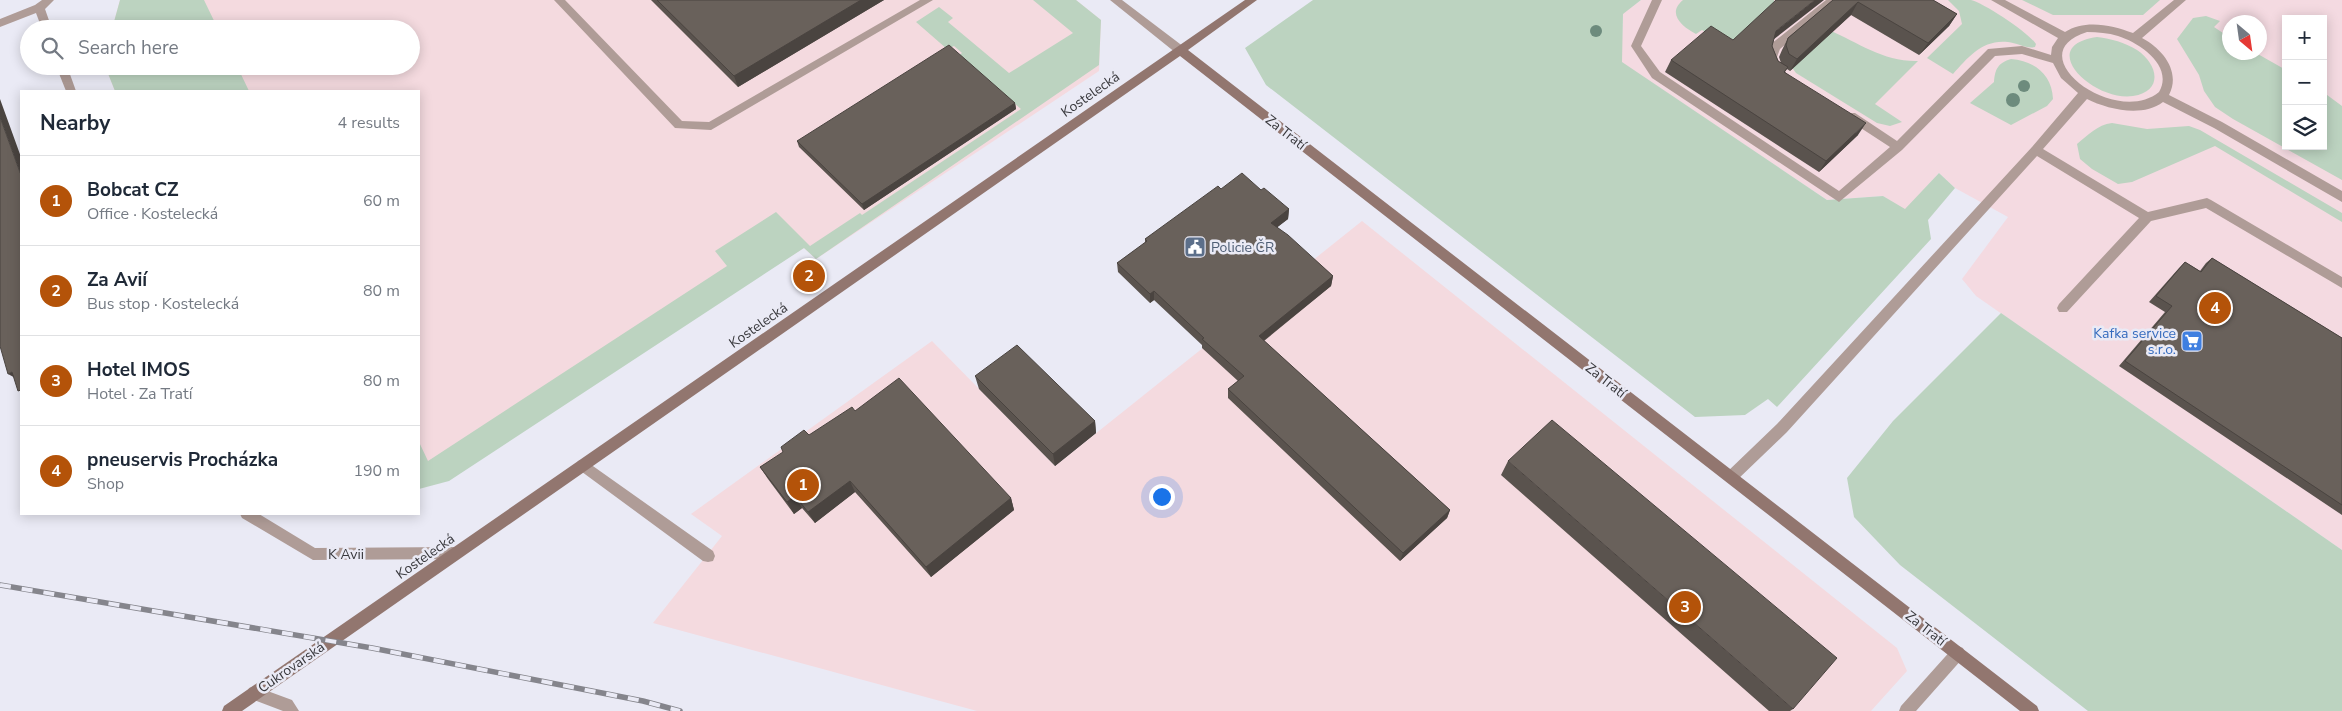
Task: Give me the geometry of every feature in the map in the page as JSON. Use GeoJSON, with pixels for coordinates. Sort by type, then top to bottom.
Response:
{"type":"FeatureCollection","features":[{"type":"Feature","properties":{"kind":"street"},"geometry":{"type":"LineString","coordinates":[[0,23],[39,8],[49,0]]}},
{"type":"Feature","properties":{"kind":"street"},"geometry":{"type":"LineString","coordinates":[[559,0],[679,125],[711,126],[928,0]]}},
{"type":"Feature","properties":{"kind":"street"},"geometry":{"type":"LineString","coordinates":[[1115,0],[1180,50]]}},
{"type":"Feature","properties":{"kind":"street","name":"Kostelecká"},"geometry":{"type":"LineString","coordinates":[[329,640],[456,554],[1252,0]]}},
{"type":"Feature","properties":{"kind":"street"},"geometry":{"type":"LineString","coordinates":[[1657,0],[1636,46],[1656,75],[1839,197],[1898,147],[1992,52],[2022,50],[2056,60]]}},
{"type":"Feature","properties":{"kind":"street"},"geometry":{"type":"LineString","coordinates":[[1785,74],[1777,69],[1772,57],[1775,47],[1833,0]]}},
{"type":"Feature","properties":{"kind":"street"},"geometry":{"type":"LineString","coordinates":[[1996,0],[2063,36]]}},
{"type":"Feature","properties":{"kind":"street"},"geometry":{"type":"LineString","coordinates":[[2135,38],[2181,0]]}},
{"type":"Feature","properties":{"kind":"street"},"geometry":{"type":"LineString","coordinates":[[39,8],[44,20]]}},
{"type":"Feature","properties":{"kind":"street"},"geometry":{"type":"LineString","coordinates":[[2087,28],[2119,32],[2135,38],[2151,49],[2162,61],[2169,74],[2169,87],[2163,97],[2152,104],[2128,106],[2102,101],[2085,93],[2071,83],[2062,72],[2056,60],[2058,43],[2063,36],[2073,30],[2087,28]]}},
{"type":"Feature","properties":{"kind":"street","name":"Za Tratí"},"geometry":{"type":"LineString","coordinates":[[1180,50],[2032,711]]}},
{"type":"Feature","properties":{"kind":"street"},"geometry":{"type":"LineString","coordinates":[[64,75],[70,90]]}},
{"type":"Feature","properties":{"kind":"street"},"geometry":{"type":"LineString","coordinates":[[1731,476],[1782,428],[2036,150],[2085,93]]}},
{"type":"Feature","properties":{"kind":"street"},"geometry":{"type":"LineString","coordinates":[[2163,97],[2218,125],[2342,197]]}},
{"type":"Feature","properties":{"kind":"street"},"geometry":{"type":"LineString","coordinates":[[1842,110],[1898,147]]}},
{"type":"Feature","properties":{"kind":"street"},"geometry":{"type":"LineString","coordinates":[[2036,150],[2147,217]]}},
{"type":"Feature","properties":{"kind":"street"},"geometry":{"type":"LineString","coordinates":[[2064,308],[2147,217],[2207,203],[2342,282]]}},
{"type":"Feature","properties":{"kind":"street"},"geometry":{"type":"LineString","coordinates":[[583,465],[708,556]]}},
{"type":"Feature","properties":{"kind":"street","name":"K Avii"},"geometry":{"type":"LineString","coordinates":[[249,515],[313,554],[456,554]]}},
{"type":"Feature","properties":{"kind":"street","name":"Cukrovarská"},"geometry":{"type":"LineString","coordinates":[[229,711],[329,640]]}},
{"type":"Feature","properties":{"kind":"street"},"geometry":{"type":"LineString","coordinates":[[1906,711],[1958,653]]}},
{"type":"Feature","properties":{"kind":"street"},"geometry":{"type":"LineString","coordinates":[[254,693],[287,705],[292,711]]}},
{"type":"Feature","properties":{"kind":"shaded area"},"geometry":{"type":"Polygon","coordinates":[[[120,0],[1076,0],[1101,20],[1099,71],[816,259],[804,248],[420,488],[420,90],[115,90],[109,75],[420,75],[420,20],[114,20],[120,0]]]}},
{"type":"Feature","properties":{"kind":"shaded area"},"geometry":{"type":"Polygon","coordinates":[[[1641,0],[2342,0],[2342,550],[1976,296],[1962,279],[2008,217],[1955,188],[1939,173],[1905,210],[1883,196],[1827,200],[1621,62],[1623,13],[1641,0]]]}},
{"type":"Feature","properties":{"kind":"shaded area"},"geometry":{"type":"Polygon","coordinates":[[[1362,221],[1897,648],[1907,671],[1871,711],[977,711],[653,623],[722,536],[691,514],[932,341],[1055,466],[1362,221]]]}},
{"type":"Feature","properties":{"kind":"green space"},"geometry":{"type":"Polygon","coordinates":[[[120,0],[204,0],[214,20],[114,20],[120,0]]]}},
{"type":"Feature","properties":{"kind":"green space"},"geometry":{"type":"Polygon","coordinates":[[[1033,0],[1076,0],[1101,20],[1099,65],[816,259],[804,248],[449,481],[420,489],[420,444],[428,461],[727,266],[715,251],[776,212],[810,246],[860,213],[862,215],[1021,109],[959,55],[962,53],[954,46],[947,49],[916,22],[939,7],[953,18],[948,22],[1009,73],[1073,33],[1033,0]]]}},
{"type":"Feature","properties":{"kind":"green space"},"geometry":{"type":"Polygon","coordinates":[[[1313,0],[1641,0],[1623,14],[1622,62],[1827,200],[1883,196],[1905,209],[1939,173],[1955,188],[1928,220],[1931,239],[1777,407],[1768,399],[1745,415],[1695,417],[1266,85],[1245,48],[1313,0]]]}},
{"type":"Feature","properties":{"kind":"green space"},"geometry":{"type":"Polygon","coordinates":[[[1683,0],[1774,0],[1774,8],[1739,40],[1717,39],[1702,30],[1696,34],[1678,20],[1676,10],[1683,0]]]}},
{"type":"Feature","properties":{"kind":"green space"},"geometry":{"type":"Polygon","coordinates":[[[1948,0],[1971,0],[1977,2],[2025,33],[2036,44],[2035,47],[2008,42],[1991,43],[1977,50],[1953,74],[1927,58],[1962,24],[1959,11],[1948,0]]]}},
{"type":"Feature","properties":{"kind":"green space"},"geometry":{"type":"Polygon","coordinates":[[[2022,0],[2160,0],[2143,15],[2053,15],[2022,0]]]}},
{"type":"Feature","properties":{"kind":"green space"},"geometry":{"type":"Polygon","coordinates":[[[2206,16],[2220,21],[2214,27],[2222,32],[2222,60],[2267,59],[2282,68],[2282,146],[2215,107],[2204,91],[2199,75],[2177,39],[2193,18],[2206,16]]]}},
{"type":"Feature","properties":{"kind":"green space"},"geometry":{"type":"Polygon","coordinates":[[[1829,30],[1883,55],[1918,61],[1875,104],[1902,122],[1890,126],[1877,123],[1796,73],[1785,58],[1829,30]]]}},
{"type":"Feature","properties":{"kind":"green space"},"geometry":{"type":"Polygon","coordinates":[[[2097,37],[2123,43],[2144,56],[2150,62],[2153,69],[2153,83],[2150,89],[2133,96],[2118,96],[2102,91],[2077,72],[2070,61],[2071,51],[2079,42],[2097,37]]]}},
{"type":"Feature","properties":{"kind":"green space"},"geometry":{"type":"Polygon","coordinates":[[[2011,59],[2027,63],[2040,70],[2049,82],[2053,99],[2047,106],[2011,125],[1970,103],[1994,82],[1996,70],[2000,65],[2011,59]]]}},
{"type":"Feature","properties":{"kind":"green space"},"geometry":{"type":"Polygon","coordinates":[[[109,75],[241,75],[249,90],[115,90],[109,75]]]}},
{"type":"Feature","properties":{"kind":"green space"},"geometry":{"type":"Polygon","coordinates":[[[2327,95],[2342,106],[2342,180],[2288,150],[2327,150],[2327,95]]]}},
{"type":"Feature","properties":{"kind":"green space"},"geometry":{"type":"Polygon","coordinates":[[[2112,123],[2147,129],[2189,126],[2200,130],[2342,213],[2342,222],[2215,146],[2132,182],[2118,184],[2092,169],[2080,159],[2077,144],[2097,128],[2112,123]]]}},
{"type":"Feature","properties":{"kind":"green space"},"geometry":{"type":"Polygon","coordinates":[[[2001,313],[2342,550],[2342,711],[2088,711],[1900,565],[1854,517],[1847,478],[1893,421],[2001,313]]]}},
{"type":"Feature","properties":{"kind":"building"},"geometry":{"type":"Polygon","coordinates":[[[657,0],[861,0],[734,76],[657,0]]]}},
{"type":"Feature","properties":{"kind":"building"},"geometry":{"type":"Polygon","coordinates":[[[1776,0],[1815,0],[1776,31],[1772,46],[1778,61],[1788,67],[1784,72],[1866,123],[1826,161],[1671,60],[1711,26],[1733,40],[1776,0]]]}},
{"type":"Feature","properties":{"kind":"building"},"geometry":{"type":"Polygon","coordinates":[[[1833,0],[1933,0],[1957,14],[1928,43],[1858,2],[1797,59],[1789,54],[1786,45],[1788,38],[1833,0]]]}},
{"type":"Feature","properties":{"kind":"building"},"geometry":{"type":"Polygon","coordinates":[[[949,45],[1015,103],[862,204],[797,141],[949,45]]]}},
{"type":"Feature","properties":{"kind":"building"},"geometry":{"type":"Polygon","coordinates":[[[0,117],[20,172],[20,390],[18,391],[12,372],[8,374],[0,346],[0,117]]]}},
{"type":"Feature","properties":{"kind":"building"},"geometry":{"type":"Polygon","coordinates":[[[1242,173],[1261,190],[1264,188],[1289,209],[1271,223],[1288,235],[1333,276],[1259,336],[1450,510],[1403,553],[1228,389],[1244,376],[1202,339],[1204,338],[1154,291],[1150,294],[1117,263],[1147,241],[1145,239],[1218,186],[1221,189],[1242,173]]]}},
{"type":"Feature","properties":{"kind":"building"},"geometry":{"type":"Polygon","coordinates":[[[2212,258],[2342,338],[2342,505],[2125,361],[2172,306],[2156,296],[2185,262],[2201,272],[2212,258]]]}},
{"type":"Feature","properties":{"kind":"building"},"geometry":{"type":"Polygon","coordinates":[[[1017,345],[1095,421],[1053,454],[975,376],[1017,345]]]}},
{"type":"Feature","properties":{"kind":"building"},"geometry":{"type":"Polygon","coordinates":[[[899,378],[1011,498],[926,567],[850,481],[808,512],[795,496],[787,502],[760,467],[783,452],[781,447],[804,430],[809,435],[852,407],[855,411],[899,378]]]}},
{"type":"Feature","properties":{"kind":"building"},"geometry":{"type":"Polygon","coordinates":[[[1552,420],[1837,658],[1793,709],[1508,461],[1552,420]]]}},
{"type":"Feature","properties":{"kind":"railway"},"geometry":{"type":"LineString","coordinates":[[0,585],[372,648],[643,701],[680,711]]}},
{"type":"Feature","properties":{"kind":"place","name":"Policie ČR"},"geometry":{"type":"Point","coordinates":[1195,247]}},
{"type":"Feature","properties":{"kind":"place","name":"Za Avií"},"geometry":{"type":"Point","coordinates":[809,276]}},
{"type":"Feature","properties":{"kind":"place","name":"pneuservis Procházka"},"geometry":{"type":"Point","coordinates":[2215,308]}},
{"type":"Feature","properties":{"kind":"place","name":"Kafka service s.r.o."},"geometry":{"type":"Point","coordinates":[2192,341]}},
{"type":"Feature","properties":{"kind":"place","name":"Bobcat CZ"},"geometry":{"type":"Point","coordinates":[803,485]}},
{"type":"Feature","properties":{"kind":"place","name":"Hotel IMOS"},"geometry":{"type":"Point","coordinates":[1685,607]}}]}
